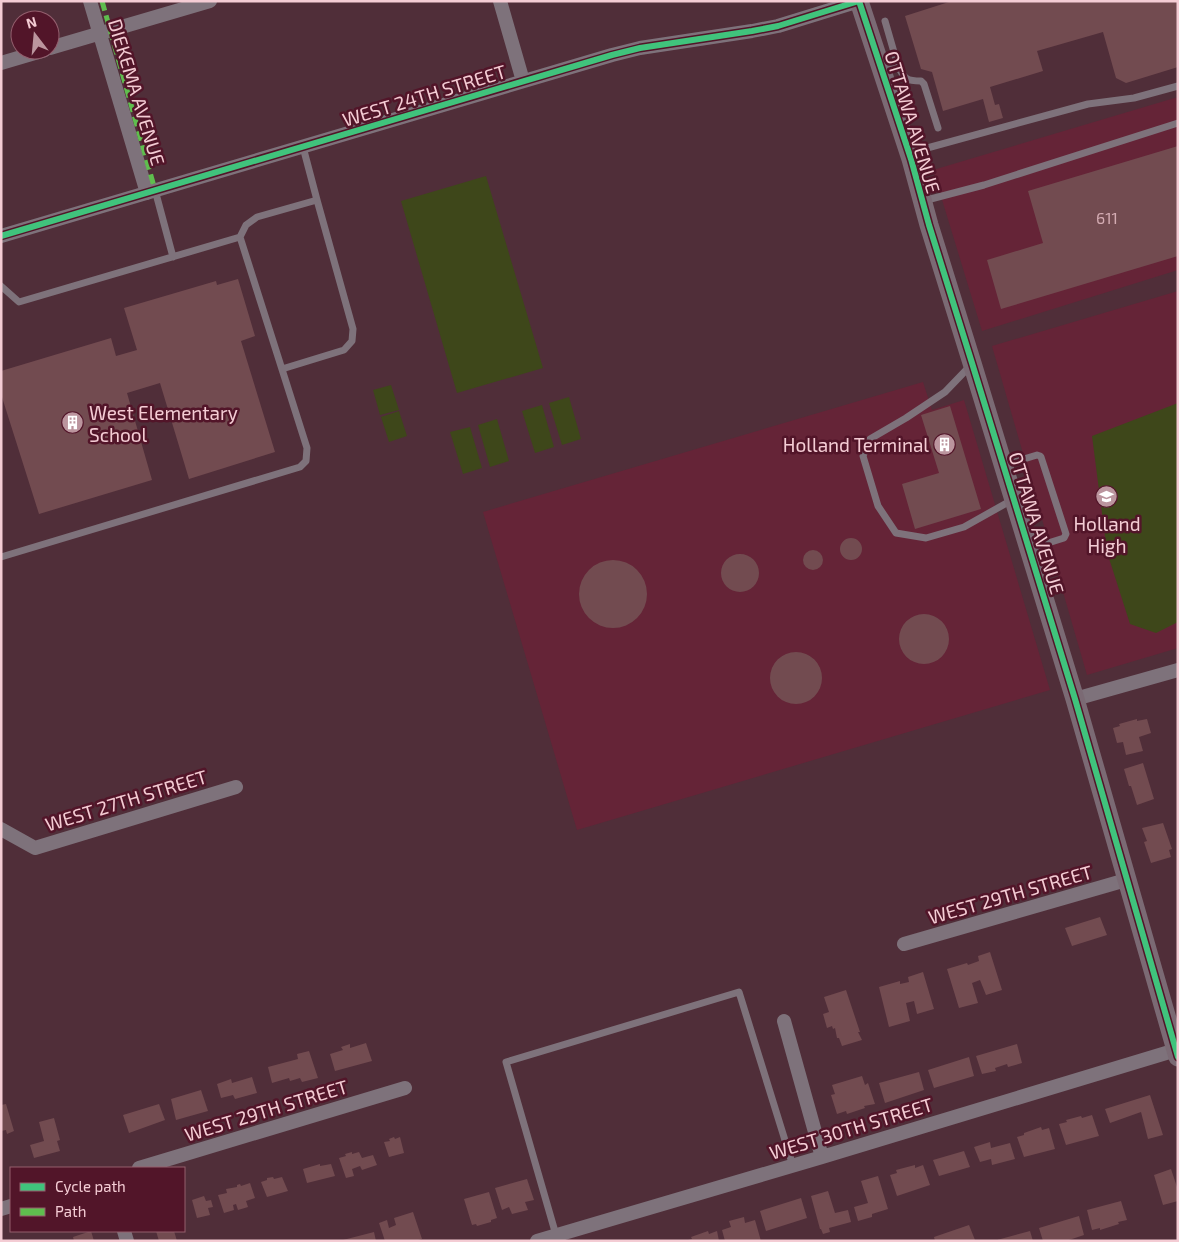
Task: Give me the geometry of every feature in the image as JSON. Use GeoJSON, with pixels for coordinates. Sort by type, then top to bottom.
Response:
{"type":"FeatureCollection","features":[{"type":"Feature","properties":{"kind":"street","name":"DIEKEMA AVENUE"},"geometry":{"type":"LineString","coordinates":[[90,1],[151,191]]}},
{"type":"Feature","properties":{"kind":"street"},"geometry":{"type":"LineString","coordinates":[[60,45],[210,1]]}},
{"type":"Feature","properties":{"kind":"street"},"geometry":{"type":"LineString","coordinates":[[500,1],[523,81]]}},
{"type":"Feature","properties":{"kind":"street","name":"WEST 24TH STREET"},"geometry":{"type":"LineString","coordinates":[[1,236],[612,55],[640,48],[778,26],[859,1]]}},
{"type":"Feature","properties":{"kind":"street","name":"OTTAWA AVENUE"},"geometry":{"type":"LineString","coordinates":[[859,1],[890,68],[922,201],[1075,699],[1177,1053]]}},
{"type":"Feature","properties":{"kind":"street"},"geometry":{"type":"LineString","coordinates":[[1075,699],[1178,670]]}},
{"type":"Feature","properties":{"kind":"street","name":"WEST 27TH STREET"},"geometry":{"type":"LineString","coordinates":[[1,829],[35,848],[236,786]]}},
{"type":"Feature","properties":{"kind":"street","name":"WEST 29TH STREET"},"geometry":{"type":"LineString","coordinates":[[904,944],[1126,880]]}},
{"type":"Feature","properties":{"kind":"street"},"geometry":{"type":"LineString","coordinates":[[784,1021],[822,1157]]}},
{"type":"Feature","properties":{"kind":"street","name":"WEST 30TH STREET"},"geometry":{"type":"LineString","coordinates":[[537,1241],[1177,1053]]}},
{"type":"Feature","properties":{"kind":"street","name":"WEST 29TH STREET"},"geometry":{"type":"LineString","coordinates":[[142,1167],[405,1088]]}},
{"type":"Feature","properties":{"kind":"lane"},"geometry":{"type":"LineString","coordinates":[[885,21],[890,68],[908,80],[921,81],[924,84],[938,128]]}},
{"type":"Feature","properties":{"kind":"lane"},"geometry":{"type":"LineString","coordinates":[[909,153],[1088,104],[1134,98],[1178,86]]}},
{"type":"Feature","properties":{"kind":"lane"},"geometry":{"type":"LineString","coordinates":[[922,201],[984,185],[1178,123]]}},
{"type":"Feature","properties":{"kind":"lane"},"geometry":{"type":"LineString","coordinates":[[282,369],[344,350],[352,341],[353,329],[303,147]]}},
{"type":"Feature","properties":{"kind":"lane"},"geometry":{"type":"LineString","coordinates":[[151,191],[173,257]]}},
{"type":"Feature","properties":{"kind":"lane"},"geometry":{"type":"LineString","coordinates":[[1,557],[300,467],[306,461],[307,448],[240,238],[246,224],[256,217],[317,200]]}},
{"type":"Feature","properties":{"kind":"lane"},"geometry":{"type":"LineString","coordinates":[[1,286],[19,302],[240,238]]}},
{"type":"Feature","properties":{"kind":"lane"},"geometry":{"type":"LineString","coordinates":[[972,363],[945,392],[870,439],[863,456],[878,506],[896,534],[926,538],[964,527],[1014,499]]}},
{"type":"Feature","properties":{"kind":"lane"},"geometry":{"type":"LineString","coordinates":[[1003,465],[1037,455],[1041,457],[1066,534],[1064,538],[1029,548]]}},
{"type":"Feature","properties":{"kind":"lane"},"geometry":{"type":"LineString","coordinates":[[556,1235],[506,1062],[739,992],[793,1166]]}},
{"type":"Feature","properties":{"kind":"shaded area"},"geometry":{"type":"Polygon","coordinates":[[[1178,97],[1178,270],[982,331],[933,170],[1178,97]]]}},
{"type":"Feature","properties":{"kind":"shaded area","name":"Holland High"},"geometry":{"type":"Polygon","coordinates":[[[1178,291],[1178,648],[1087,675],[992,346],[1178,291]]]}},
{"type":"Feature","properties":{"kind":"shaded area","name":"Holland Terminal"},"geometry":{"type":"Polygon","coordinates":[[[923,382],[932,410],[964,400],[1050,690],[577,830],[483,512],[923,382]]]}},
{"type":"Feature","properties":{"kind":"green space"},"geometry":{"type":"Polygon","coordinates":[[[486,176],[543,368],[457,393],[401,201],[486,176]]]}},
{"type":"Feature","properties":{"kind":"green space"},"geometry":{"type":"Polygon","coordinates":[[[391,385],[399,410],[380,415],[373,390],[391,385]]]}},
{"type":"Feature","properties":{"kind":"green space"},"geometry":{"type":"Polygon","coordinates":[[[569,397],[581,439],[562,445],[549,403],[569,397]]]}},
{"type":"Feature","properties":{"kind":"green space"},"geometry":{"type":"Polygon","coordinates":[[[1178,403],[1178,622],[1156,633],[1130,624],[1107,552],[1092,436],[1178,403]]]}},
{"type":"Feature","properties":{"kind":"green space"},"geometry":{"type":"Polygon","coordinates":[[[542,405],[554,447],[535,453],[522,411],[542,405]]]}},
{"type":"Feature","properties":{"kind":"green space"},"geometry":{"type":"Polygon","coordinates":[[[399,411],[407,436],[389,442],[381,417],[399,411]]]}},
{"type":"Feature","properties":{"kind":"green space"},"geometry":{"type":"Polygon","coordinates":[[[497,419],[509,461],[490,467],[478,425],[497,419]]]}},
{"type":"Feature","properties":{"kind":"green space"},"geometry":{"type":"Polygon","coordinates":[[[470,427],[482,468],[463,474],[450,432],[470,427]]]}},
{"type":"Feature","properties":{"kind":"building"},"geometry":{"type":"Polygon","coordinates":[[[952,1],[1178,1],[1178,67],[1126,83],[1116,78],[1103,32],[1037,51],[1043,71],[990,87],[995,105],[999,104],[1003,118],[989,122],[983,99],[943,111],[932,72],[921,69],[905,16],[952,1]]]}},
{"type":"Feature","properties":{"kind":"building"},"geometry":{"type":"Polygon","coordinates":[[[1178,146],[1178,256],[1001,309],[987,260],[1043,243],[1028,191],[1178,146]]]}},
{"type":"Feature","properties":{"kind":"building","name":"West Elementary School"},"geometry":{"type":"Polygon","coordinates":[[[238,279],[255,336],[241,341],[275,452],[189,479],[160,383],[127,393],[152,480],[39,514],[1,394],[1,371],[111,338],[116,356],[137,350],[124,308],[216,281],[217,285],[238,279]]]}},
{"type":"Feature","properties":{"kind":"building","name":"Holland Terminal"},"geometry":{"type":"Polygon","coordinates":[[[950,406],[981,509],[915,529],[902,484],[939,473],[921,415],[950,406]]]}},
{"type":"Feature","properties":{"kind":"building"},"geometry":{"type":"Polygon","coordinates":[[[851,538],[859,541],[862,549],[859,557],[851,560],[843,557],[840,549],[843,541],[851,538]]]}},
{"type":"Feature","properties":{"kind":"building"},"geometry":{"type":"Polygon","coordinates":[[[809,550],[817,550],[823,556],[823,564],[817,570],[809,570],[803,564],[803,556],[809,550]]]}},
{"type":"Feature","properties":{"kind":"building"},"geometry":{"type":"Polygon","coordinates":[[[740,554],[753,560],[759,573],[753,586],[740,592],[727,586],[721,573],[727,560],[740,554]]]}},
{"type":"Feature","properties":{"kind":"building"},"geometry":{"type":"Polygon","coordinates":[[[620,560],[632,566],[641,575],[647,587],[645,607],[637,618],[620,628],[606,628],[589,618],[581,607],[579,587],[589,570],[600,562],[620,560]]]}},
{"type":"Feature","properties":{"kind":"building"},"geometry":{"type":"Polygon","coordinates":[[[924,614],[934,616],[942,621],[947,629],[949,639],[947,649],[942,657],[934,662],[924,664],[914,662],[906,657],[901,649],[899,639],[901,629],[906,621],[914,616],[924,614]]]}},
{"type":"Feature","properties":{"kind":"building"},"geometry":{"type":"Polygon","coordinates":[[[791,652],[801,652],[815,659],[822,673],[822,683],[815,697],[801,704],[791,704],[781,700],[774,693],[770,683],[770,673],[774,663],[781,656],[791,652]]]}},
{"type":"Feature","properties":{"kind":"building"},"geometry":{"type":"Polygon","coordinates":[[[1137,719],[1137,721],[1147,719],[1151,733],[1139,737],[1143,751],[1126,755],[1123,742],[1117,743],[1113,728],[1120,726],[1119,724],[1137,719]]]}},
{"type":"Feature","properties":{"kind":"building"},"geometry":{"type":"Polygon","coordinates":[[[1143,763],[1154,799],[1137,805],[1124,769],[1143,763]]]}},
{"type":"Feature","properties":{"kind":"building"},"geometry":{"type":"Polygon","coordinates":[[[1163,823],[1172,849],[1169,850],[1171,857],[1151,863],[1144,842],[1147,841],[1142,828],[1163,823]]]}},
{"type":"Feature","properties":{"kind":"building"},"geometry":{"type":"Polygon","coordinates":[[[1100,917],[1107,935],[1072,946],[1065,928],[1100,917]]]}},
{"type":"Feature","properties":{"kind":"building"},"geometry":{"type":"Polygon","coordinates":[[[990,952],[1002,990],[986,995],[980,980],[972,983],[978,1003],[959,1008],[947,969],[979,961],[978,956],[990,952]]]}},
{"type":"Feature","properties":{"kind":"building"},"geometry":{"type":"Polygon","coordinates":[[[923,972],[934,1009],[917,1014],[914,1001],[906,1003],[910,1021],[889,1027],[879,987],[900,981],[900,984],[909,982],[908,977],[923,972]]]}},
{"type":"Feature","properties":{"kind":"building"},"geometry":{"type":"Polygon","coordinates":[[[846,990],[862,1040],[842,1046],[839,1038],[837,1038],[835,1028],[833,1029],[832,1026],[827,1028],[823,1014],[829,1012],[824,997],[846,990]]]}},
{"type":"Feature","properties":{"kind":"building"},"geometry":{"type":"Polygon","coordinates":[[[366,1043],[372,1061],[335,1071],[330,1054],[343,1050],[341,1047],[350,1044],[350,1048],[366,1043]]]}},
{"type":"Feature","properties":{"kind":"building"},"geometry":{"type":"Polygon","coordinates":[[[1017,1044],[1022,1063],[1008,1067],[1007,1064],[995,1068],[996,1071],[982,1074],[976,1056],[1017,1044]]]}},
{"type":"Feature","properties":{"kind":"building"},"geometry":{"type":"Polygon","coordinates":[[[309,1051],[318,1078],[302,1082],[300,1078],[290,1081],[289,1078],[272,1083],[268,1067],[298,1059],[297,1054],[309,1051]]]}},
{"type":"Feature","properties":{"kind":"building"},"geometry":{"type":"Polygon","coordinates":[[[969,1057],[974,1076],[934,1088],[928,1070],[969,1057]]]}},
{"type":"Feature","properties":{"kind":"building"},"geometry":{"type":"Polygon","coordinates":[[[919,1072],[924,1090],[885,1103],[879,1083],[919,1072]]]}},
{"type":"Feature","properties":{"kind":"building"},"geometry":{"type":"Polygon","coordinates":[[[862,1076],[865,1085],[868,1083],[875,1104],[864,1106],[865,1108],[847,1114],[846,1111],[837,1114],[831,1095],[835,1094],[832,1085],[862,1076]]]}},
{"type":"Feature","properties":{"kind":"building"},"geometry":{"type":"Polygon","coordinates":[[[252,1077],[257,1093],[235,1099],[233,1095],[221,1098],[217,1084],[231,1079],[232,1083],[252,1077]]]}},
{"type":"Feature","properties":{"kind":"building"},"geometry":{"type":"Polygon","coordinates":[[[201,1090],[208,1111],[176,1120],[171,1099],[201,1090]]]}},
{"type":"Feature","properties":{"kind":"building"},"geometry":{"type":"Polygon","coordinates":[[[1150,1095],[1163,1135],[1148,1139],[1141,1112],[1110,1123],[1105,1109],[1150,1095]]]}},
{"type":"Feature","properties":{"kind":"building"},"geometry":{"type":"Polygon","coordinates":[[[6,1104],[14,1131],[7,1134],[6,1130],[1,1131],[1,1105],[6,1104]]]}},
{"type":"Feature","properties":{"kind":"building"},"geometry":{"type":"Polygon","coordinates":[[[159,1104],[165,1120],[129,1133],[123,1115],[159,1104]]]}},
{"type":"Feature","properties":{"kind":"building"},"geometry":{"type":"Polygon","coordinates":[[[1092,1115],[1099,1136],[1066,1145],[1059,1124],[1067,1122],[1066,1120],[1092,1115]]]}},
{"type":"Feature","properties":{"kind":"building"},"geometry":{"type":"Polygon","coordinates":[[[54,1118],[60,1140],[57,1141],[60,1151],[34,1158],[30,1145],[44,1141],[39,1122],[54,1118]]]}},
{"type":"Feature","properties":{"kind":"building"},"geometry":{"type":"Polygon","coordinates":[[[1041,1127],[1042,1130],[1049,1128],[1055,1149],[1024,1157],[1017,1137],[1041,1127]]]}},
{"type":"Feature","properties":{"kind":"building"},"geometry":{"type":"Polygon","coordinates":[[[394,1137],[395,1139],[400,1137],[404,1153],[389,1157],[384,1142],[390,1141],[389,1139],[394,1137]]]}},
{"type":"Feature","properties":{"kind":"building"},"geometry":{"type":"Polygon","coordinates":[[[990,1142],[991,1148],[1010,1143],[1015,1159],[992,1165],[991,1159],[980,1162],[974,1147],[990,1142]]]}},
{"type":"Feature","properties":{"kind":"building"},"geometry":{"type":"Polygon","coordinates":[[[964,1151],[970,1167],[939,1176],[933,1160],[964,1151]]]}},
{"type":"Feature","properties":{"kind":"building"},"geometry":{"type":"Polygon","coordinates":[[[352,1152],[352,1154],[359,1152],[362,1158],[373,1155],[377,1165],[362,1170],[360,1166],[352,1169],[354,1176],[346,1178],[339,1158],[352,1152]]]}},
{"type":"Feature","properties":{"kind":"building"},"geometry":{"type":"Polygon","coordinates":[[[320,1164],[320,1166],[331,1164],[335,1176],[307,1183],[303,1169],[320,1164]]]}},
{"type":"Feature","properties":{"kind":"building"},"geometry":{"type":"Polygon","coordinates":[[[915,1165],[915,1168],[923,1165],[930,1185],[897,1196],[890,1175],[897,1173],[896,1170],[915,1165]]]}},
{"type":"Feature","properties":{"kind":"building"},"geometry":{"type":"Polygon","coordinates":[[[1171,1169],[1178,1190],[1178,1201],[1163,1205],[1154,1175],[1171,1169]]]}},
{"type":"Feature","properties":{"kind":"building"},"geometry":{"type":"Polygon","coordinates":[[[878,1176],[888,1209],[858,1221],[854,1207],[868,1203],[861,1181],[878,1176]]]}},
{"type":"Feature","properties":{"kind":"building"},"geometry":{"type":"Polygon","coordinates":[[[273,1177],[274,1179],[282,1177],[288,1191],[267,1197],[261,1182],[273,1177]]]}},
{"type":"Feature","properties":{"kind":"building"},"geometry":{"type":"Polygon","coordinates":[[[527,1179],[534,1200],[525,1202],[528,1210],[512,1214],[509,1207],[502,1210],[495,1188],[527,1179]]]}},
{"type":"Feature","properties":{"kind":"building"},"geometry":{"type":"Polygon","coordinates":[[[250,1183],[255,1198],[246,1201],[248,1207],[238,1210],[236,1204],[233,1205],[234,1210],[224,1213],[218,1195],[227,1193],[226,1189],[250,1183]]]}},
{"type":"Feature","properties":{"kind":"building"},"geometry":{"type":"Polygon","coordinates":[[[828,1191],[835,1213],[848,1210],[851,1222],[829,1228],[830,1232],[823,1234],[811,1196],[828,1191]]]}},
{"type":"Feature","properties":{"kind":"building"},"geometry":{"type":"Polygon","coordinates":[[[489,1192],[497,1218],[477,1226],[476,1224],[472,1225],[464,1199],[489,1192]]]}},
{"type":"Feature","properties":{"kind":"building"},"geometry":{"type":"Polygon","coordinates":[[[204,1196],[206,1201],[211,1200],[213,1207],[208,1208],[210,1215],[197,1218],[192,1200],[204,1196]]]}},
{"type":"Feature","properties":{"kind":"building"},"geometry":{"type":"Polygon","coordinates":[[[801,1198],[807,1218],[766,1231],[760,1211],[801,1198]]]}},
{"type":"Feature","properties":{"kind":"building"},"geometry":{"type":"Polygon","coordinates":[[[1121,1201],[1127,1220],[1100,1230],[1100,1228],[1092,1230],[1087,1210],[1121,1201]]]}},
{"type":"Feature","properties":{"kind":"building"},"geometry":{"type":"Polygon","coordinates":[[[413,1212],[422,1239],[415,1241],[385,1241],[379,1223],[387,1220],[389,1228],[396,1225],[394,1218],[413,1212]]]}},
{"type":"Feature","properties":{"kind":"building"},"geometry":{"type":"Polygon","coordinates":[[[1079,1216],[1084,1235],[1066,1241],[1043,1241],[1039,1228],[1079,1216]]]}},
{"type":"Feature","properties":{"kind":"building"},"geometry":{"type":"Polygon","coordinates":[[[744,1217],[745,1223],[755,1220],[761,1241],[725,1241],[722,1230],[731,1227],[729,1221],[744,1217]]]}},
{"type":"Feature","properties":{"kind":"building"},"geometry":{"type":"Polygon","coordinates":[[[969,1225],[975,1240],[935,1241],[934,1237],[969,1225]]]}},
{"type":"Feature","properties":{"kind":"building"},"geometry":{"type":"Polygon","coordinates":[[[708,1231],[709,1234],[717,1231],[719,1241],[688,1241],[692,1239],[691,1237],[708,1231]]]}},
{"type":"Feature","properties":{"kind":"building"},"geometry":{"type":"Polygon","coordinates":[[[1030,1231],[1033,1241],[997,1240],[1030,1231]]]}},
{"type":"Feature","properties":{"kind":"building"},"geometry":{"type":"Polygon","coordinates":[[[91,1232],[94,1241],[74,1241],[73,1237],[91,1232]]]}},
{"type":"Feature","properties":{"kind":"building"},"geometry":{"type":"Polygon","coordinates":[[[156,1232],[174,1232],[177,1241],[159,1241],[156,1232]]]}},
{"type":"Feature","properties":{"kind":"building"},"geometry":{"type":"Polygon","coordinates":[[[374,1232],[376,1241],[343,1241],[343,1240],[374,1232]]]}},
{"type":"Feature","properties":{"kind":"marked path"},"geometry":{"type":"LineString","coordinates":[[102,1],[155,190]]}},
{"type":"Feature","properties":{"kind":"cycle path"},"geometry":{"type":"LineString","coordinates":[[1,236],[612,55],[640,48],[778,26],[859,1],[911,159],[929,225],[1075,699],[1178,1057]]}},
{"type":"Feature","properties":{"kind":"place","name":"West Elementary School"},"geometry":{"type":"Point","coordinates":[73,423]}},
{"type":"Feature","properties":{"kind":"place","name":"Holland Terminal"},"geometry":{"type":"Point","coordinates":[945,444]}},
{"type":"Feature","properties":{"kind":"place","name":"Holland High"},"geometry":{"type":"Point","coordinates":[1107,497]}}]}
